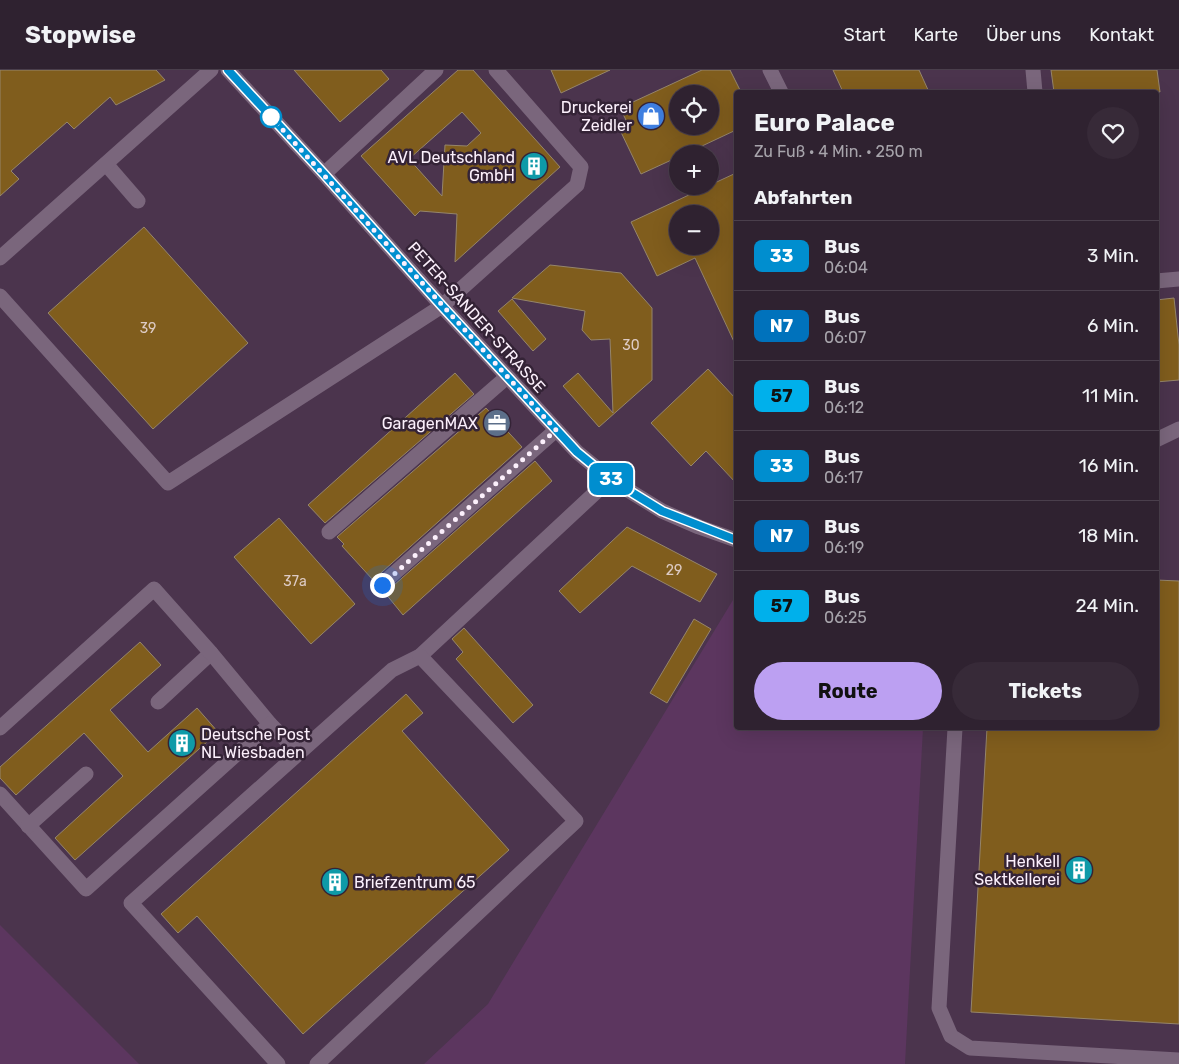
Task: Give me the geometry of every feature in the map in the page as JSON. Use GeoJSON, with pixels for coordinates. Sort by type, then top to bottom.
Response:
{"type":"FeatureCollection","features":[{"type":"Feature","properties":{"kind":"street"},"geometry":{"type":"LineString","coordinates":[[0,258],[211,70]]}},
{"type":"Feature","properties":{"kind":"street","name":"PETER-SANDER-STRASSE"},"geometry":{"type":"LineString","coordinates":[[228,70],[577,452],[610,479],[662,511],[734,539]]}},
{"type":"Feature","properties":{"kind":"street"},"geometry":{"type":"LineString","coordinates":[[324,174],[436,70]]}},
{"type":"Feature","properties":{"kind":"street"},"geometry":{"type":"LineString","coordinates":[[0,296],[168,483],[442,306],[577,185],[581,167],[496,70]]}},
{"type":"Feature","properties":{"kind":"street"},"geometry":{"type":"LineString","coordinates":[[770,70],[780,90]]}},
{"type":"Feature","properties":{"kind":"street"},"geometry":{"type":"LineString","coordinates":[[1033,70],[1035,90]]}},
{"type":"Feature","properties":{"kind":"street"},"geometry":{"type":"LineString","coordinates":[[106,164],[138,200]]}},
{"type":"Feature","properties":{"kind":"street"},"geometry":{"type":"LineString","coordinates":[[1159,281],[1179,279]]}},
{"type":"Feature","properties":{"kind":"street"},"geometry":{"type":"LineString","coordinates":[[329,532],[507,377]]}},
{"type":"Feature","properties":{"kind":"street"},"geometry":{"type":"LineString","coordinates":[[1159,439],[1179,429]]}},
{"type":"Feature","properties":{"kind":"street"},"geometry":{"type":"LineString","coordinates":[[382,585],[556,430]]}},
{"type":"Feature","properties":{"kind":"street"},"geometry":{"type":"LineString","coordinates":[[278,1064],[131,903],[392,670],[420,656],[610,479]]}},
{"type":"Feature","properties":{"kind":"street"},"geometry":{"type":"LineString","coordinates":[[0,728],[154,589],[211,653],[270,724],[298,752]]}},
{"type":"Feature","properties":{"kind":"street"},"geometry":{"type":"LineString","coordinates":[[158,702],[211,653]]}},
{"type":"Feature","properties":{"kind":"street"},"geometry":{"type":"LineString","coordinates":[[317,1064],[576,821],[420,656]]}},
{"type":"Feature","properties":{"kind":"street"},"geometry":{"type":"LineString","coordinates":[[0,794],[86,889],[270,724]]}},
{"type":"Feature","properties":{"kind":"street"},"geometry":{"type":"LineString","coordinates":[[955,730],[939,1008],[951,1036],[970,1048],[1179,1060]]}},
{"type":"Feature","properties":{"kind":"street"},"geometry":{"type":"LineString","coordinates":[[28,826],[86,774]]}},
{"type":"Feature","properties":{"kind":"shaded area"},"geometry":{"type":"Polygon","coordinates":[[[0,70],[1179,70],[1179,1064],[4,1064],[0,1061],[0,70]]]}},
{"type":"Feature","properties":{"kind":"shaded area"},"geometry":{"type":"Polygon","coordinates":[[[734,598],[734,730],[923,730],[905,1064],[424,1064],[488,1004],[734,598]]]}},
{"type":"Feature","properties":{"kind":"shaded area"},"geometry":{"type":"Polygon","coordinates":[[[0,925],[139,1064],[0,1064],[0,925]]]}},
{"type":"Feature","properties":{"kind":"building"},"geometry":{"type":"Polygon","coordinates":[[[0,70],[156,70],[165,80],[116,105],[110,97],[74,129],[67,122],[11,171],[19,179],[0,196],[0,70]]]}},
{"type":"Feature","properties":{"kind":"building"},"geometry":{"type":"Polygon","coordinates":[[[294,70],[381,70],[389,79],[340,122],[294,70]]]}},
{"type":"Feature","properties":{"kind":"building","name":"AVL Deutschland GmbH"},"geometry":{"type":"Polygon","coordinates":[[[458,70],[473,70],[560,167],[455,262],[457,214],[420,211],[415,216],[361,156],[458,70]],[[462,112],[409,159],[442,196],[445,145],[467,146],[481,133],[462,112]]]}},
{"type":"Feature","properties":{"kind":"building"},"geometry":{"type":"Polygon","coordinates":[[[551,70],[610,70],[561,93],[551,70]]]}},
{"type":"Feature","properties":{"kind":"building","name":"Druckerei Zeidler"},"geometry":{"type":"Polygon","coordinates":[[[702,70],[730,70],[740,90],[734,90],[734,131],[704,145],[669,145],[669,161],[641,174],[619,128],[628,124],[620,108],[669,85],[669,135],[719,135],[719,85],[670,85],[702,70]]]}},
{"type":"Feature","properties":{"kind":"building"},"geometry":{"type":"Polygon","coordinates":[[[833,70],[919,70],[928,90],[842,90],[833,70]]]}},
{"type":"Feature","properties":{"kind":"building"},"geometry":{"type":"Polygon","coordinates":[[[1051,70],[1157,70],[1160,92],[1159,90],[1054,90],[1051,70]]]}},
{"type":"Feature","properties":{"kind":"building"},"geometry":{"type":"Polygon","coordinates":[[[734,174],[734,342],[695,258],[657,276],[631,222],[689,195],[719,195],[719,181],[734,174]]]}},
{"type":"Feature","properties":{"kind":"building"},"geometry":{"type":"Polygon","coordinates":[[[144,227],[248,343],[153,429],[48,313],[144,227]]]}},
{"type":"Feature","properties":{"kind":"building"},"geometry":{"type":"Polygon","coordinates":[[[550,265],[621,273],[652,308],[652,380],[599,427],[563,386],[578,373],[613,413],[610,339],[591,340],[582,330],[585,311],[512,298],[550,265]]]}},
{"type":"Feature","properties":{"kind":"building"},"geometry":{"type":"Polygon","coordinates":[[[1174,298],[1179,345],[1179,380],[1159,382],[1159,300],[1174,298]]]}},
{"type":"Feature","properties":{"kind":"building"},"geometry":{"type":"Polygon","coordinates":[[[512,299],[546,339],[533,351],[498,311],[512,299]]]}},
{"type":"Feature","properties":{"kind":"building"},"geometry":{"type":"Polygon","coordinates":[[[708,369],[734,397],[734,481],[706,451],[691,466],[651,423],[708,369]]]}},
{"type":"Feature","properties":{"kind":"building"},"geometry":{"type":"Polygon","coordinates":[[[455,373],[474,394],[325,523],[308,505],[455,373]]]}},
{"type":"Feature","properties":{"kind":"building"},"geometry":{"type":"Polygon","coordinates":[[[486,408],[522,447],[373,580],[342,546],[344,544],[337,537],[486,408]]]}},
{"type":"Feature","properties":{"kind":"building"},"geometry":{"type":"Polygon","coordinates":[[[535,461],[552,481],[403,615],[385,593],[535,461]]]}},
{"type":"Feature","properties":{"kind":"building"},"geometry":{"type":"Polygon","coordinates":[[[279,518],[355,604],[311,644],[234,557],[279,518]]]}},
{"type":"Feature","properties":{"kind":"building"},"geometry":{"type":"Polygon","coordinates":[[[627,527],[717,574],[700,602],[632,566],[580,613],[559,591],[627,527]]]}},
{"type":"Feature","properties":{"kind":"building","name":"Henkell Sektkellerei"},"geometry":{"type":"Polygon","coordinates":[[[1159,580],[1179,581],[1179,1024],[971,1012],[987,730],[1159,730],[1159,580]]]}},
{"type":"Feature","properties":{"kind":"building"},"geometry":{"type":"Polygon","coordinates":[[[694,619],[711,629],[667,703],[650,693],[694,619]]]}},
{"type":"Feature","properties":{"kind":"building"},"geometry":{"type":"Polygon","coordinates":[[[464,628],[533,705],[513,723],[456,659],[463,652],[452,639],[464,628]]]}},
{"type":"Feature","properties":{"kind":"building","name":"Deutsche Post NL Wiesbaden"},"geometry":{"type":"Polygon","coordinates":[[[140,642],[161,665],[110,710],[148,752],[197,708],[218,732],[75,860],[55,838],[123,776],[84,733],[16,795],[0,778],[0,767],[140,642]]]}},
{"type":"Feature","properties":{"kind":"building","name":"Briefzentrum 65"},"geometry":{"type":"Polygon","coordinates":[[[406,694],[423,713],[402,731],[509,850],[303,1034],[197,916],[178,933],[161,914],[406,694]]]}},
{"type":"Feature","properties":{"kind":"bus line","name":"33"},"geometry":{"type":"LineString","coordinates":[[228,70],[577,452],[610,479],[662,511],[734,539]]}},
{"type":"Feature","properties":{"kind":"place","name":"Druckerei Zeidler"},"geometry":{"type":"Point","coordinates":[651,116]}},
{"type":"Feature","properties":{"kind":"place","name":"AVL Deutschland GmbH"},"geometry":{"type":"Point","coordinates":[534,166]}},
{"type":"Feature","properties":{"kind":"place","name":"GaragenMAX"},"geometry":{"type":"Point","coordinates":[497,423]}},
{"type":"Feature","properties":{"kind":"place","name":"Deutsche Post NL Wiesbaden"},"geometry":{"type":"Point","coordinates":[182,743]}},
{"type":"Feature","properties":{"kind":"place","name":"Henkell Sektkellerei"},"geometry":{"type":"Point","coordinates":[1079,870]}},
{"type":"Feature","properties":{"kind":"place","name":"Briefzentrum 65"},"geometry":{"type":"Point","coordinates":[335,882]}},
{"type":"Feature","properties":{"kind":"route"},"geometry":{"type":"LineString","coordinates":[[271,117],[556,430],[382,585]]}}]}
